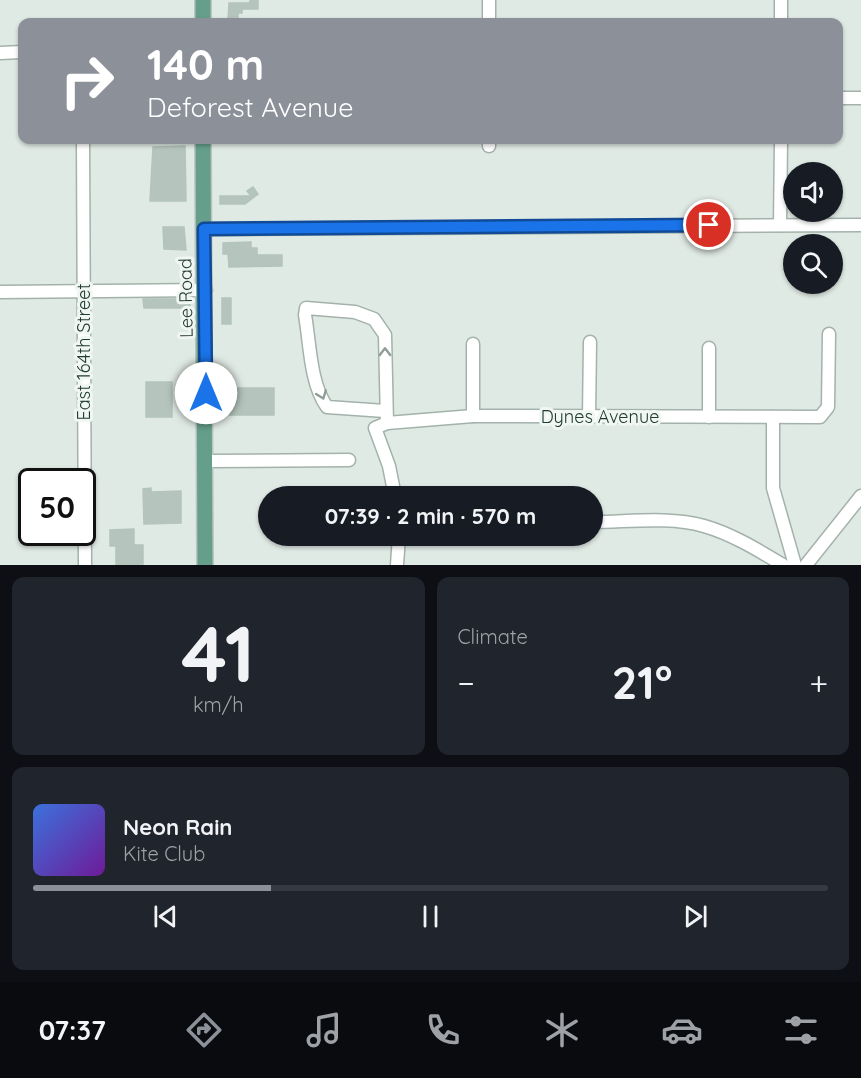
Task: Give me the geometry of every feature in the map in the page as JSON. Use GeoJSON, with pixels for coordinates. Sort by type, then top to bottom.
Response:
{"type":"FeatureCollection","features":[{"type":"Feature","properties":{"kind":"main road"},"geometry":{"type":"LineString","coordinates":[[203,0],[203,18]]}},
{"type":"Feature","properties":{"kind":"main road","name":"Lee Road"},"geometry":{"type":"LineString","coordinates":[[203,144],[206,290],[205,565]]}},
{"type":"Feature","properties":{"kind":"street"},"geometry":{"type":"LineString","coordinates":[[489,0],[489,18]]}},
{"type":"Feature","properties":{"kind":"street"},"geometry":{"type":"LineString","coordinates":[[781,0],[781,18]]}},
{"type":"Feature","properties":{"kind":"street"},"geometry":{"type":"LineString","coordinates":[[0,52],[18,52]]}},
{"type":"Feature","properties":{"kind":"street"},"geometry":{"type":"LineString","coordinates":[[843,98],[861,98]]}},
{"type":"Feature","properties":{"kind":"street","name":"East 164th Street"},"geometry":{"type":"LineString","coordinates":[[83,144],[85,565]]}},
{"type":"Feature","properties":{"kind":"street"},"geometry":{"type":"LineString","coordinates":[[780,225],[781,144]]}},
{"type":"Feature","properties":{"kind":"street"},"geometry":{"type":"LineString","coordinates":[[204,229],[861,225]]}},
{"type":"Feature","properties":{"kind":"street"},"geometry":{"type":"LineString","coordinates":[[0,292],[206,290]]}},
{"type":"Feature","properties":{"kind":"street","name":"Dynes Avenue"},"geometry":{"type":"LineString","coordinates":[[382,421],[385,335],[374,319],[355,312],[306,308],[305,315],[314,370],[321,399],[327,407],[382,421],[472,416],[820,417],[828,407],[829,334]]}},
{"type":"Feature","properties":{"kind":"street"},"geometry":{"type":"LineString","coordinates":[[589,417],[590,342]]}},
{"type":"Feature","properties":{"kind":"street"},"geometry":{"type":"LineString","coordinates":[[472,344],[472,416]]}},
{"type":"Feature","properties":{"kind":"street"},"geometry":{"type":"LineString","coordinates":[[709,348],[709,417]]}},
{"type":"Feature","properties":{"kind":"street"},"geometry":{"type":"LineString","coordinates":[[773,417],[773,488],[795,565]]}},
{"type":"Feature","properties":{"kind":"street"},"geometry":{"type":"LineString","coordinates":[[382,421],[393,486]]}},
{"type":"Feature","properties":{"kind":"street"},"geometry":{"type":"LineString","coordinates":[[206,461],[349,460]]}},
{"type":"Feature","properties":{"kind":"street"},"geometry":{"type":"LineString","coordinates":[[806,565],[861,496]]}},
{"type":"Feature","properties":{"kind":"street"},"geometry":{"type":"LineString","coordinates":[[603,522],[677,522],[703,526],[759,551],[783,565]]}},
{"type":"Feature","properties":{"kind":"street"},"geometry":{"type":"LineString","coordinates":[[397,565],[398,546]]}},
{"type":"Feature","properties":{"kind":"building"},"geometry":{"type":"Polygon","coordinates":[[[250,0],[258,0],[258,9],[242,9],[242,13],[238,13],[238,18],[228,18],[229,3],[250,3],[250,0]]]}},
{"type":"Feature","properties":{"kind":"building"},"geometry":{"type":"Polygon","coordinates":[[[185,146],[186,201],[150,201],[153,147],[185,146]]]}},
{"type":"Feature","properties":{"kind":"building"},"geometry":{"type":"Polygon","coordinates":[[[253,187],[258,194],[245,204],[220,204],[220,196],[251,196],[247,191],[253,187]]]}},
{"type":"Feature","properties":{"kind":"building"},"geometry":{"type":"Polygon","coordinates":[[[163,227],[184,227],[186,250],[164,249],[163,227]]]}},
{"type":"Feature","properties":{"kind":"building"},"geometry":{"type":"Polygon","coordinates":[[[251,242],[251,248],[257,248],[257,255],[282,255],[282,266],[229,267],[228,254],[223,254],[223,243],[251,242]]]}},
{"type":"Feature","properties":{"kind":"building"},"geometry":{"type":"Polygon","coordinates":[[[222,298],[231,298],[231,324],[222,324],[222,298]]]}},
{"type":"Feature","properties":{"kind":"building"},"geometry":{"type":"Polygon","coordinates":[[[143,299],[190,299],[190,308],[144,308],[143,299]]]}},
{"type":"Feature","properties":{"kind":"building"},"geometry":{"type":"Polygon","coordinates":[[[146,382],[172,382],[172,417],[146,417],[146,382]]]}},
{"type":"Feature","properties":{"kind":"building"},"geometry":{"type":"Polygon","coordinates":[[[227,388],[274,388],[274,415],[227,415],[227,388]]]}},
{"type":"Feature","properties":{"kind":"building"},"geometry":{"type":"Polygon","coordinates":[[[151,488],[151,492],[181,491],[181,523],[144,524],[143,489],[151,488]]]}},
{"type":"Feature","properties":{"kind":"building"},"geometry":{"type":"Polygon","coordinates":[[[134,529],[134,545],[143,545],[143,564],[116,565],[116,546],[110,546],[110,530],[134,529]]]}},
{"type":"Feature","properties":{"kind":"route"},"geometry":{"type":"LineString","coordinates":[[206,393],[204,229],[709,225]]}}]}
